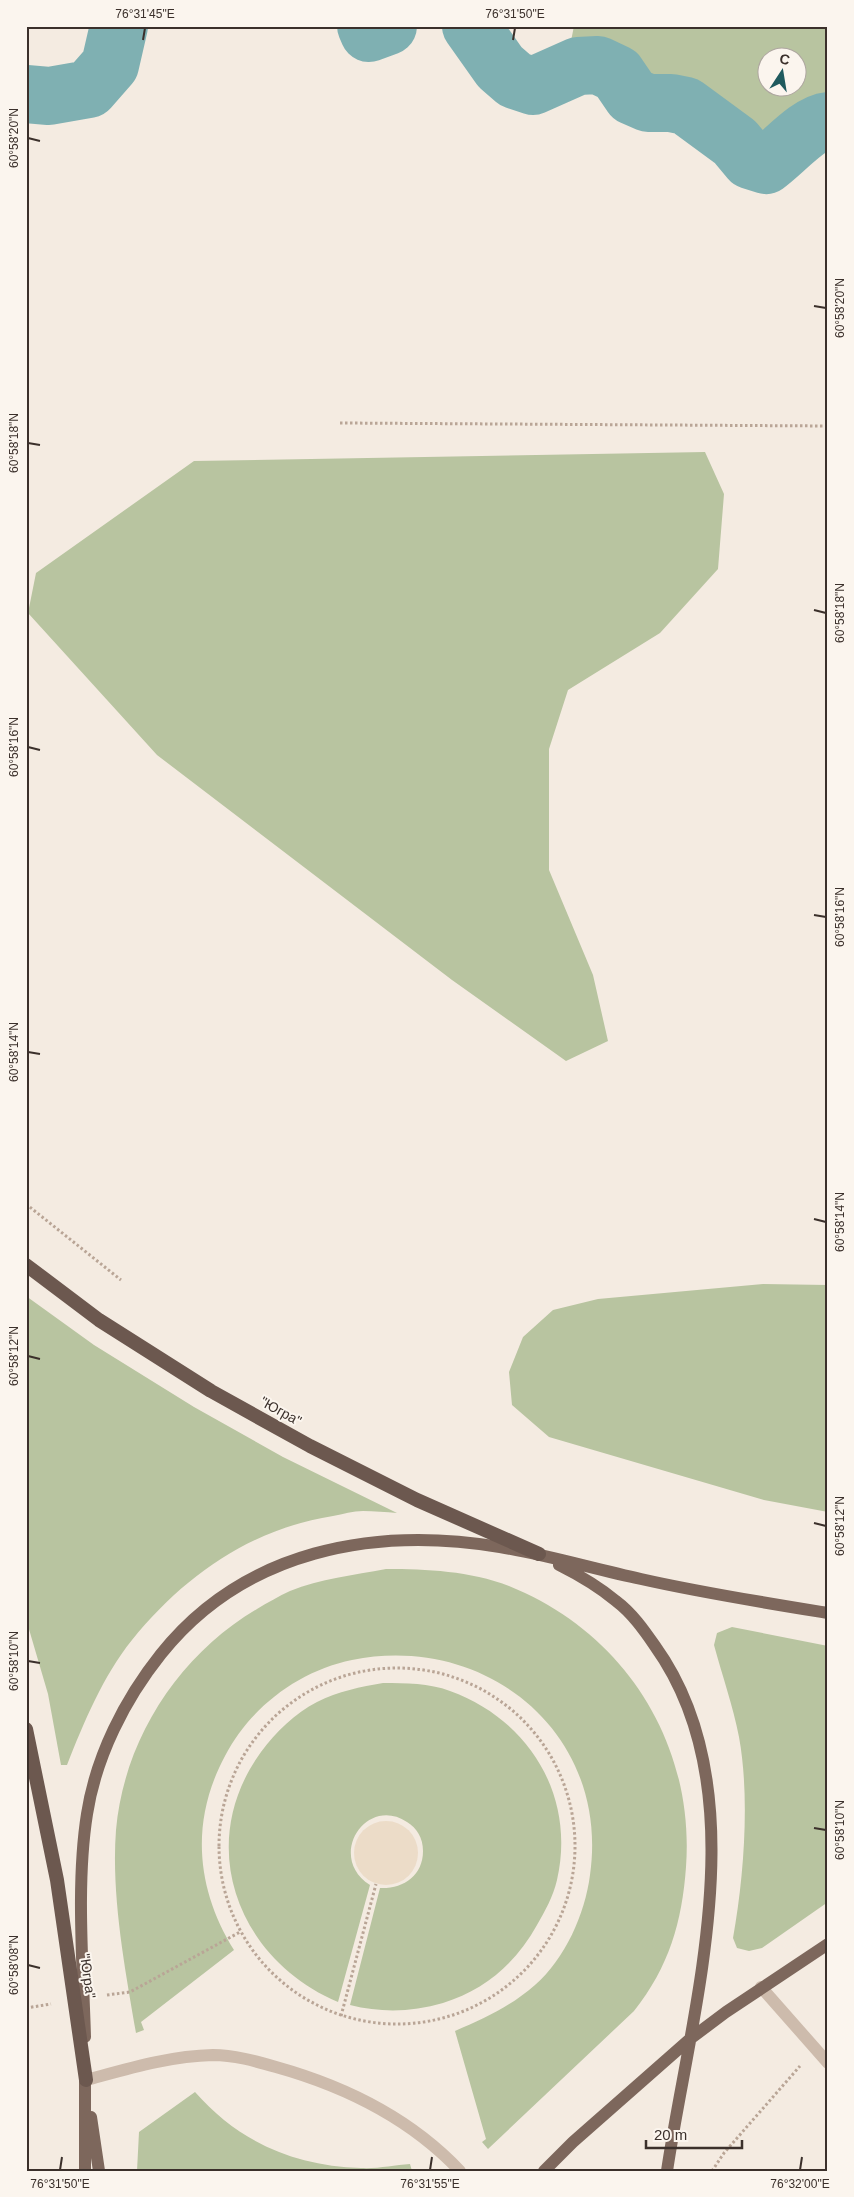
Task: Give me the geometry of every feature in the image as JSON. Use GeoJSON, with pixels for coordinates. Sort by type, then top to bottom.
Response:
{"type":"FeatureCollection","features":[{"type":"Feature","properties":{"kind":"highway","name":"\"Югра\""},"geometry":{"type":"LineString","coordinates":[[26,1265],[99,1320],[211,1391],[310,1446],[417,1500],[539,1554]]}},
{"type":"Feature","properties":{"kind":"highway","name":"\"Югра\""},"geometry":{"type":"LineString","coordinates":[[26,1729],[54,1863],[79,2000],[86,2080]]}},
{"type":"Feature","properties":{"kind":"main road","name":"\"Югра\""},"geometry":{"type":"LineString","coordinates":[[79,2000],[83,1871],[87,1814],[94,1781],[106,1748],[123,1711],[146,1673],[172,1640],[200,1613],[233,1587],[300,1557],[342,1546],[380,1540],[420,1539],[498,1546],[539,1554]]}},
{"type":"Feature","properties":{"kind":"main road"},"geometry":{"type":"LineString","coordinates":[[539,1554],[642,1579],[828,1613]]}},
{"type":"Feature","properties":{"kind":"main road"},"geometry":{"type":"LineString","coordinates":[[539,1554],[586,1578],[618,1602],[635,1619],[664,1659],[686,1699],[697,1732],[704,1765],[711,1820],[711,1866],[704,1940],[690,2040],[667,2171]]}},
{"type":"Feature","properties":{"kind":"main road"},"geometry":{"type":"LineString","coordinates":[[544,2171],[573,2142],[690,2040],[761,1987],[828,1944]]}},
{"type":"Feature","properties":{"kind":"main road"},"geometry":{"type":"LineString","coordinates":[[84,2171],[86,2080]]}},
{"type":"Feature","properties":{"kind":"main road"},"geometry":{"type":"LineString","coordinates":[[86,2080],[99,2171]]}},
{"type":"Feature","properties":{"kind":"lane"},"geometry":{"type":"LineString","coordinates":[[761,1987],[828,2063]]}},
{"type":"Feature","properties":{"kind":"lane"},"geometry":{"type":"LineString","coordinates":[[86,2080],[137,2066],[182,2057],[214,2055],[248,2058],[301,2074],[356,2096],[402,2122],[460,2171]]}},
{"type":"Feature","properties":{"kind":"path"},"geometry":{"type":"LineString","coordinates":[[340,423],[828,426]]}},
{"type":"Feature","properties":{"kind":"path"},"geometry":{"type":"LineString","coordinates":[[26,1204],[121,1280]]}},
{"type":"Feature","properties":{"kind":"path"},"geometry":{"type":"LineString","coordinates":[[401,1667],[434,1671],[467,1681],[497,1698],[523,1719],[545,1745],[562,1775],[572,1807],[576,1841],[574,1875],[565,1908],[550,1939],[530,1966],[505,1989],[476,2007],[452,2016],[411,2024],[377,2023],[341,2016],[312,2003],[284,1984],[260,1960],[240,1932],[227,1901],[220,1868],[218,1834],[224,1800],[236,1768],[254,1739],[276,1714],[303,1694],[334,1678],[367,1670],[401,1667]]}},
{"type":"Feature","properties":{"kind":"path"},"geometry":{"type":"LineString","coordinates":[[341,2016],[376,1884]]}},
{"type":"Feature","properties":{"kind":"path"},"geometry":{"type":"LineString","coordinates":[[26,2008],[130,1992],[240,1932]]}},
{"type":"Feature","properties":{"kind":"path"},"geometry":{"type":"LineString","coordinates":[[712,2171],[724,2153],[815,2049]]}},
{"type":"Feature","properties":{"kind":"green space"},"geometry":{"type":"Polygon","coordinates":[[[574,26],[828,26],[828,106],[823,106],[765,141],[709,96],[649,82],[643,65],[570,46],[574,26]]]}},
{"type":"Feature","properties":{"kind":"green space"},"geometry":{"type":"Polygon","coordinates":[[[705,452],[724,494],[718,569],[660,633],[568,690],[549,749],[549,870],[593,975],[608,1041],[566,1061],[452,980],[157,755],[28,613],[36,573],[194,461],[705,452]]]}},
{"type":"Feature","properties":{"kind":"green space"},"geometry":{"type":"Polygon","coordinates":[[[763,1284],[828,1285],[828,1512],[764,1500],[549,1437],[512,1405],[509,1372],[523,1337],[553,1310],[598,1299],[763,1284]]]}},
{"type":"Feature","properties":{"kind":"green space"},"geometry":{"type":"Polygon","coordinates":[[[26,1296],[94,1345],[194,1407],[283,1457],[397,1513],[356,1512],[303,1522],[247,1544],[197,1576],[152,1617],[122,1654],[95,1700],[67,1765],[61,1765],[48,1694],[26,1619],[26,1296]]]}},
{"type":"Feature","properties":{"kind":"green space"},"geometry":{"type":"Polygon","coordinates":[[[386,1569],[448,1572],[494,1581],[509,1586],[550,1606],[586,1632],[618,1662],[644,1697],[664,1736],[678,1777],[686,1821],[686,1867],[681,1907],[672,1943],[656,1978],[634,2011],[488,2149],[482,2142],[486,2139],[455,2031],[507,2006],[535,1985],[556,1962],[572,1935],[584,1905],[590,1875],[591,1824],[580,1778],[559,1738],[529,1705],[492,1679],[449,1662],[402,1656],[352,1660],[332,1665],[313,1673],[278,1694],[248,1722],[225,1756],[214,1780],[206,1805],[202,1830],[205,1879],[221,1927],[234,1950],[141,2022],[144,2030],[136,2033],[120,1932],[115,1880],[115,1855],[116,1830],[121,1796],[130,1764],[144,1732],[160,1703],[180,1675],[203,1650],[229,1628],[257,1609],[286,1593],[313,1583],[386,1569]]]}},
{"type":"Feature","properties":{"kind":"green space"},"geometry":{"type":"Polygon","coordinates":[[[732,1627],[828,1646],[828,1902],[762,1948],[749,1951],[737,1948],[733,1938],[743,1863],[745,1811],[742,1760],[734,1714],[714,1645],[717,1633],[732,1627]]]}},
{"type":"Feature","properties":{"kind":"green space"},"geometry":{"type":"Polygon","coordinates":[[[383,1683],[417,1684],[442,1688],[478,1704],[503,1721],[524,1742],[541,1765],[553,1791],[560,1820],[561,1849],[557,1880],[551,1898],[529,1939],[509,1963],[486,1983],[443,2003],[408,2010],[385,2010],[350,2005],[380,1888],[388,1888],[404,1883],[420,1867],[423,1846],[421,1838],[411,1824],[392,1816],[378,1817],[366,1823],[357,1833],[352,1846],[351,1860],[357,1873],[370,1885],[338,2002],[303,1983],[274,1958],[252,1928],[236,1895],[229,1860],[231,1824],[241,1787],[261,1752],[273,1737],[294,1717],[309,1706],[325,1698],[341,1692],[383,1683]]]}},
{"type":"Feature","properties":{"kind":"green space"},"geometry":{"type":"Polygon","coordinates":[[[195,2092],[230,2125],[269,2148],[313,2162],[336,2166],[361,2168],[410,2164],[412,2171],[137,2171],[139,2132],[195,2092]]]}},
{"type":"Feature","properties":{"kind":"shaded area"},"geometry":{"type":"Polygon","coordinates":[[[380,1821],[392,1821],[409,1830],[416,1841],[418,1853],[416,1865],[409,1876],[392,1885],[380,1885],[368,1880],[359,1871],[354,1859],[354,1847],[359,1835],[368,1826],[380,1821]]]}},
{"type":"Feature","properties":{"kind":"waterway"},"geometry":{"type":"LineString","coordinates":[[26,94],[49,96],[89,89],[110,65],[119,26]]}},
{"type":"Feature","properties":{"kind":"waterway"},"geometry":{"type":"LineString","coordinates":[[366,26],[369,33],[388,26]]}},
{"type":"Feature","properties":{"kind":"waterway"},"geometry":{"type":"LineString","coordinates":[[471,26],[500,67],[515,80],[533,86],[578,66],[598,65],[617,74],[632,96],[648,103],[671,103],[686,106],[735,142],[750,160],[766,165],[812,127],[828,121]]}}]}
